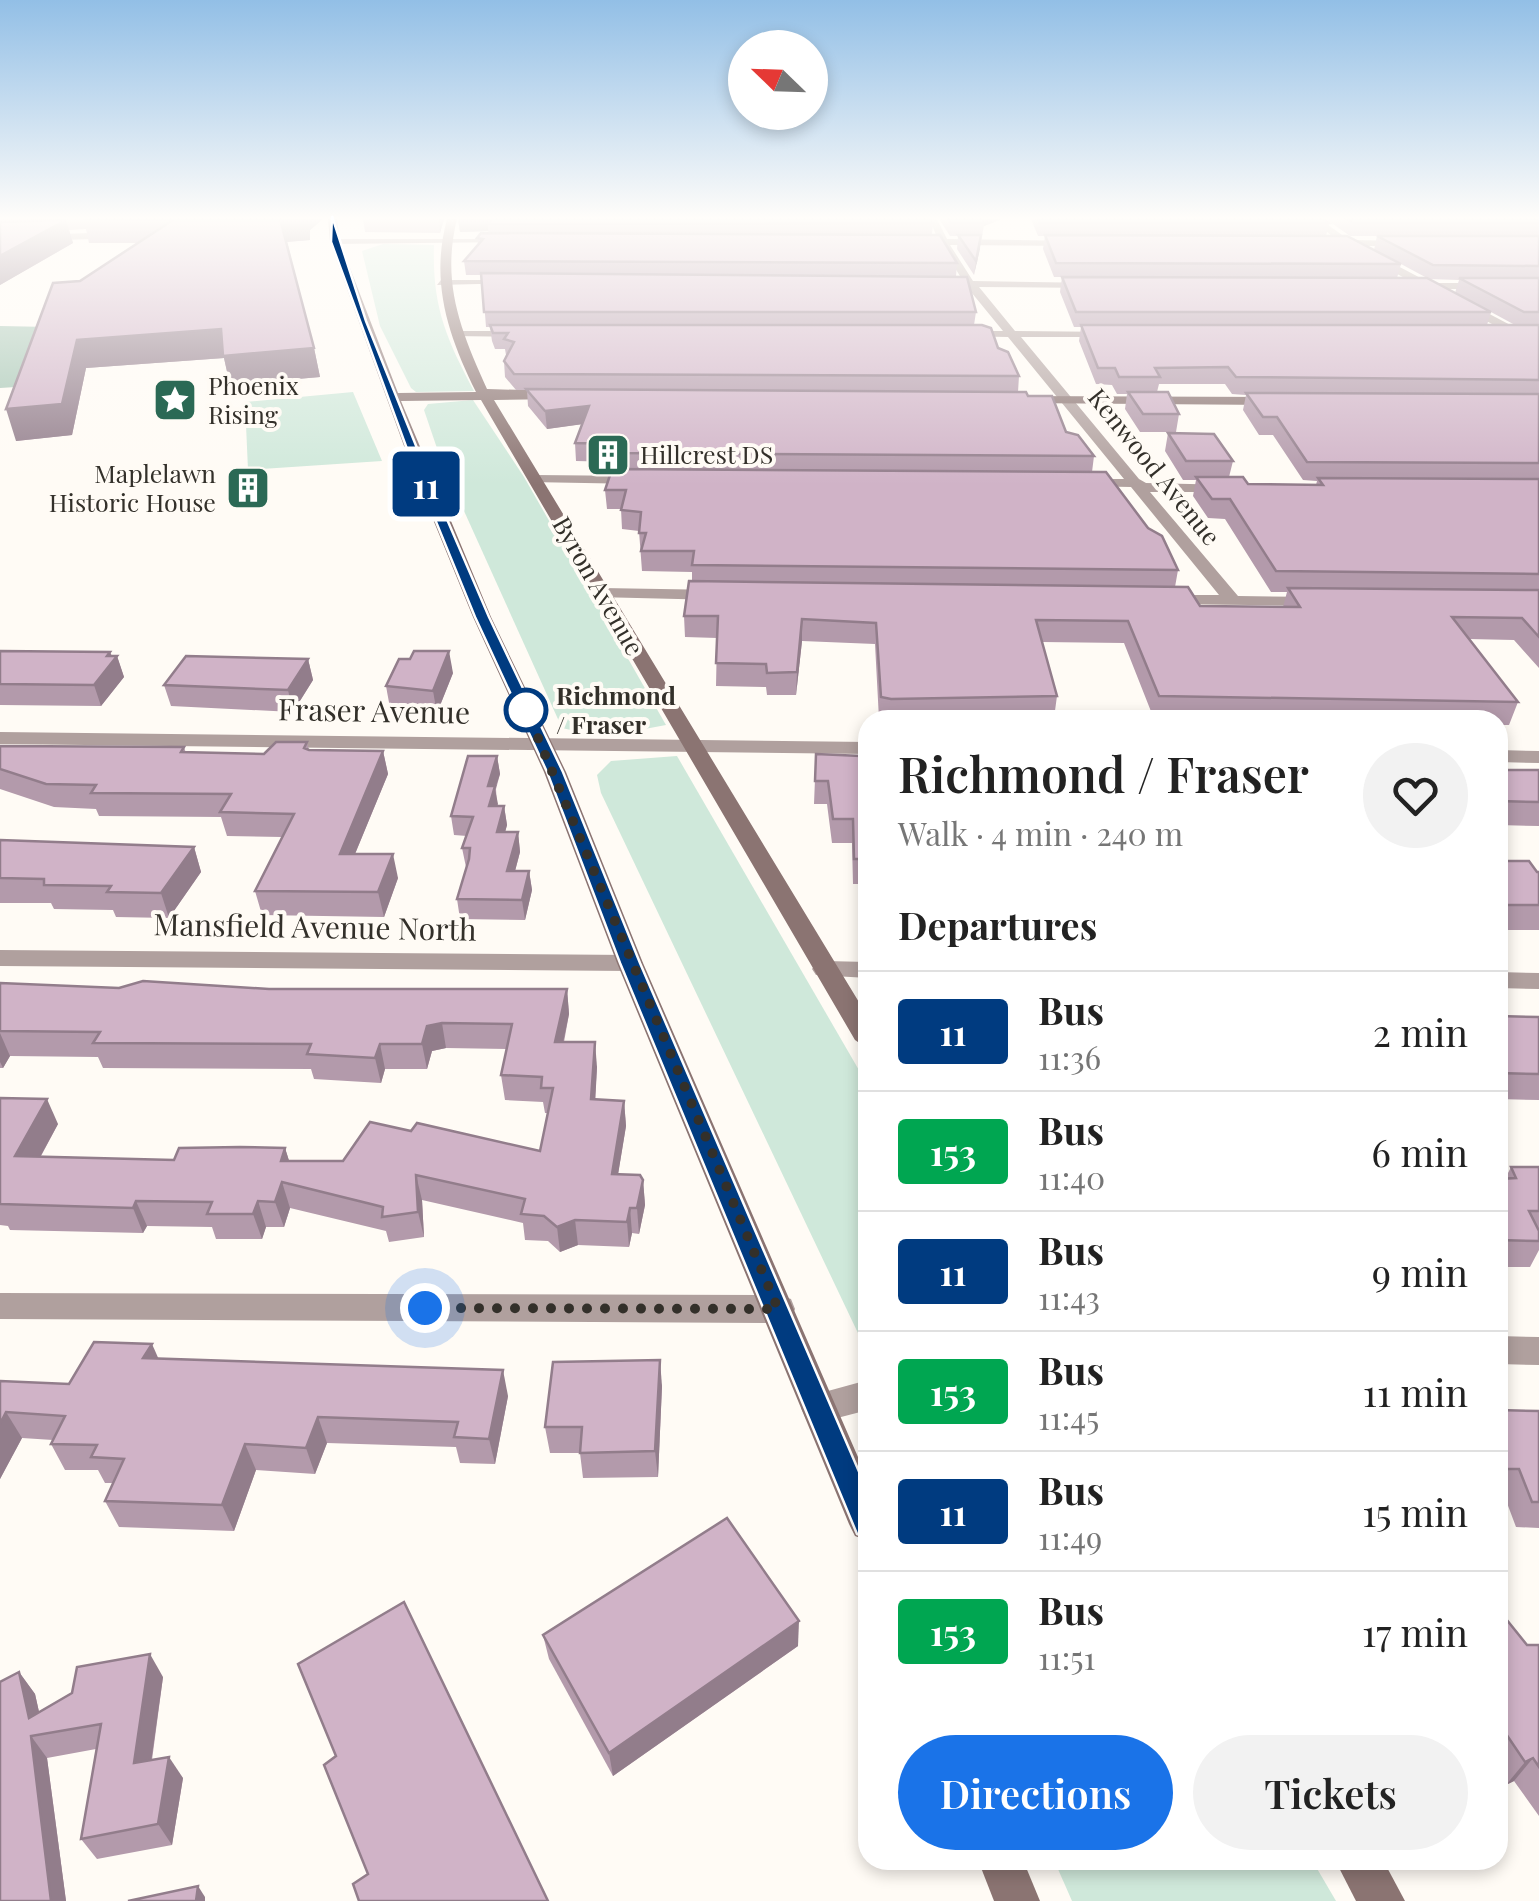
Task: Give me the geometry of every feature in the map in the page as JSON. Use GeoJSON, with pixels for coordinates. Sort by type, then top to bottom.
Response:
{"type":"FeatureCollection","features":[{"type":"Feature","properties":{"kind":"street"},"geometry":{"type":"LineString","coordinates":[[358,308],[390,397],[482,617],[542,744],[630,963],[858,1501]]}},
{"type":"Feature","properties":{"kind":"street","name":"Byron Avenue"},"geometry":{"type":"LineString","coordinates":[[448,308],[484,394],[858,1023]]}},
{"type":"Feature","properties":{"kind":"street","name":"Kenwood Avenue"},"geometry":{"type":"LineString","coordinates":[[992,308],[1234,601]]}},
{"type":"Feature","properties":{"kind":"street"},"geometry":{"type":"LineString","coordinates":[[1468,308],[1539,345]]}},
{"type":"Feature","properties":{"kind":"street"},"geometry":{"type":"LineString","coordinates":[[456,334],[544,334]]}},
{"type":"Feature","properties":{"kind":"street"},"geometry":{"type":"LineString","coordinates":[[936,334],[1135,334]]}},
{"type":"Feature","properties":{"kind":"street"},"geometry":{"type":"LineString","coordinates":[[1493,334],[1539,334]]}},
{"type":"Feature","properties":{"kind":"street"},"geometry":{"type":"LineString","coordinates":[[390,397],[584,395]]}},
{"type":"Feature","properties":{"kind":"street"},"geometry":{"type":"LineString","coordinates":[[999,399],[1295,402]]}},
{"type":"Feature","properties":{"kind":"street"},"geometry":{"type":"LineString","coordinates":[[535,479],[652,480]]}},
{"type":"Feature","properties":{"kind":"street"},"geometry":{"type":"LineString","coordinates":[[1070,483],[1254,488]]}},
{"type":"Feature","properties":{"kind":"street"},"geometry":{"type":"LineString","coordinates":[[602,593],[738,595]]}},
{"type":"Feature","properties":{"kind":"street"},"geometry":{"type":"LineString","coordinates":[[1140,600],[1348,602]]}},
{"type":"Feature","properties":{"kind":"street","name":"Fraser Avenue"},"geometry":{"type":"LineString","coordinates":[[0,738],[858,748]]}},
{"type":"Feature","properties":{"kind":"street"},"geometry":{"type":"LineString","coordinates":[[1508,756],[1539,756]]}},
{"type":"Feature","properties":{"kind":"street","name":"Mansfield Avenue North"},"geometry":{"type":"LineString","coordinates":[[0,958],[630,963]]}},
{"type":"Feature","properties":{"kind":"street"},"geometry":{"type":"LineString","coordinates":[[825,969],[858,970]]}},
{"type":"Feature","properties":{"kind":"street"},"geometry":{"type":"LineString","coordinates":[[1508,980],[1539,981]]}},
{"type":"Feature","properties":{"kind":"street"},"geometry":{"type":"LineString","coordinates":[[0,1306],[778,1309]]}},
{"type":"Feature","properties":{"kind":"street"},"geometry":{"type":"LineString","coordinates":[[1508,1350],[1539,1350]]}},
{"type":"Feature","properties":{"kind":"street"},"geometry":{"type":"LineString","coordinates":[[818,1408],[858,1398]]}},
{"type":"Feature","properties":{"kind":"street"},"geometry":{"type":"LineString","coordinates":[[1004,1870],[1017,1901]]}},
{"type":"Feature","properties":{"kind":"street"},"geometry":{"type":"LineString","coordinates":[[1363,1870],[1382,1901]]}},
{"type":"Feature","properties":{"kind":"green space"},"geometry":{"type":"Polygon","coordinates":[[[376,308],[439,308],[474,391],[416,392],[380,326],[376,308]]]}},
{"type":"Feature","properties":{"kind":"green space"},"geometry":{"type":"Polygon","coordinates":[[[0,326],[50,327],[16,387],[0,388],[0,326]]]}},
{"type":"Feature","properties":{"kind":"green space"},"geometry":{"type":"Polygon","coordinates":[[[353,392],[382,461],[248,470],[245,402],[353,392]]]}},
{"type":"Feature","properties":{"kind":"green space"},"geometry":{"type":"Polygon","coordinates":[[[473,400],[524,477],[666,725],[602,737],[562,728],[441,460],[424,410],[428,404],[473,400]]]}},
{"type":"Feature","properties":{"kind":"green space"},"geometry":{"type":"Polygon","coordinates":[[[677,756],[858,1068],[858,1333],[601,793],[597,775],[611,761],[677,756]]]}},
{"type":"Feature","properties":{"kind":"green space"},"geometry":{"type":"Polygon","coordinates":[[[1058,1870],[1318,1870],[1336,1901],[1072,1901],[1058,1870]]]}},
{"type":"Feature","properties":{"kind":"building"},"geometry":{"type":"Polygon","coordinates":[[[44,308],[303,308],[314,348],[223,356],[221,329],[77,340],[62,404],[6,409],[44,308]]]}},
{"type":"Feature","properties":{"kind":"building"},"geometry":{"type":"Polygon","coordinates":[[[484,308],[975,308],[976,312],[484,312],[484,308]]]}},
{"type":"Feature","properties":{"kind":"building"},"geometry":{"type":"Polygon","coordinates":[[[1074,308],[1483,308],[1491,312],[1076,312],[1074,308]]]}},
{"type":"Feature","properties":{"kind":"building"},"geometry":{"type":"Polygon","coordinates":[[[1516,308],[1539,308],[1539,312],[1516,308]]]}},
{"type":"Feature","properties":{"kind":"building"},"geometry":{"type":"Polygon","coordinates":[[[490,325],[982,325],[991,328],[998,348],[1008,352],[1019,376],[514,374],[504,361],[514,342],[504,339],[508,333],[493,333],[490,325]]]}},
{"type":"Feature","properties":{"kind":"building"},"geometry":{"type":"Polygon","coordinates":[[[1081,325],[1539,325],[1539,380],[1236,377],[1228,367],[1155,368],[1160,377],[1119,377],[1115,368],[1098,368],[1081,325]]]}},
{"type":"Feature","properties":{"kind":"building"},"geometry":{"type":"Polygon","coordinates":[[[526,389],[1026,392],[1028,396],[1052,396],[1066,432],[1078,435],[1094,456],[616,453],[619,444],[575,443],[589,406],[545,411],[526,389]]]}},
{"type":"Feature","properties":{"kind":"building"},"geometry":{"type":"Polygon","coordinates":[[[1128,392],[1168,392],[1179,414],[1143,414],[1128,392]]]}},
{"type":"Feature","properties":{"kind":"building"},"geometry":{"type":"Polygon","coordinates":[[[1246,393],[1539,394],[1539,463],[1307,462],[1277,417],[1263,417],[1246,393]]]}},
{"type":"Feature","properties":{"kind":"building"},"geometry":{"type":"Polygon","coordinates":[[[1168,433],[1214,434],[1233,461],[1186,461],[1168,433]]]}},
{"type":"Feature","properties":{"kind":"building"},"geometry":{"type":"Polygon","coordinates":[[[612,469],[1106,472],[1148,528],[1162,536],[1178,570],[692,565],[694,551],[641,551],[646,533],[639,533],[641,512],[621,510],[626,490],[605,490],[612,469]]]}},
{"type":"Feature","properties":{"kind":"building"},"geometry":{"type":"Polygon","coordinates":[[[1196,477],[1243,477],[1248,484],[1323,485],[1318,478],[1539,479],[1539,574],[1276,571],[1230,499],[1212,499],[1196,477]]]}},
{"type":"Feature","properties":{"kind":"building"},"geometry":{"type":"Polygon","coordinates":[[[689,581],[1188,587],[1200,606],[1300,607],[1288,588],[1539,590],[1539,637],[1522,618],[1452,617],[1518,702],[1159,696],[1128,621],[1036,620],[1057,696],[891,699],[881,697],[876,623],[802,619],[797,672],[767,673],[766,664],[716,663],[718,616],[684,616],[689,581]]]}},
{"type":"Feature","properties":{"kind":"building"},"geometry":{"type":"Polygon","coordinates":[[[0,651],[110,652],[107,656],[117,656],[94,685],[0,684],[0,651]]]}},
{"type":"Feature","properties":{"kind":"building"},"geometry":{"type":"Polygon","coordinates":[[[414,651],[449,651],[433,691],[386,686],[399,659],[410,659],[414,651]]]}},
{"type":"Feature","properties":{"kind":"building"},"geometry":{"type":"Polygon","coordinates":[[[186,656],[308,659],[288,690],[164,685],[186,656]]]}},
{"type":"Feature","properties":{"kind":"building"},"geometry":{"type":"Polygon","coordinates":[[[276,742],[307,742],[304,748],[309,750],[383,751],[340,854],[393,854],[378,892],[255,891],[294,814],[220,812],[231,794],[91,793],[96,785],[46,784],[0,769],[0,746],[184,747],[181,752],[264,754],[276,742]]]}},
{"type":"Feature","properties":{"kind":"building"},"geometry":{"type":"Polygon","coordinates":[[[816,754],[858,756],[858,859],[854,859],[853,819],[833,819],[828,781],[815,781],[816,754]]]}},
{"type":"Feature","properties":{"kind":"building"},"geometry":{"type":"Polygon","coordinates":[[[468,756],[497,756],[488,786],[495,786],[489,806],[504,806],[497,832],[518,832],[507,871],[529,871],[522,900],[457,899],[469,859],[470,848],[462,848],[473,817],[451,816],[468,756]]]}},
{"type":"Feature","properties":{"kind":"building"},"geometry":{"type":"Polygon","coordinates":[[[1508,770],[1539,770],[1539,802],[1508,801],[1508,770]]]}},
{"type":"Feature","properties":{"kind":"building"},"geometry":{"type":"Polygon","coordinates":[[[0,840],[194,847],[161,893],[107,892],[111,886],[44,885],[44,879],[0,878],[0,840]]]}},
{"type":"Feature","properties":{"kind":"building"},"geometry":{"type":"Polygon","coordinates":[[[1508,861],[1529,861],[1539,872],[1539,905],[1508,905],[1508,861]]]}},
{"type":"Feature","properties":{"kind":"building"},"geometry":{"type":"Polygon","coordinates":[[[143,981],[269,989],[567,989],[555,1042],[595,1042],[591,1099],[624,1101],[612,1174],[640,1175],[643,1180],[637,1208],[630,1208],[627,1222],[575,1220],[557,1227],[544,1216],[521,1214],[525,1199],[416,1175],[418,1212],[382,1217],[383,1207],[282,1182],[275,1202],[258,1201],[253,1214],[207,1214],[212,1202],[136,1201],[133,1208],[0,1204],[0,1098],[47,1099],[15,1156],[174,1160],[179,1148],[240,1147],[285,1148],[281,1161],[343,1161],[370,1122],[411,1131],[417,1123],[540,1151],[553,1088],[541,1088],[542,1077],[501,1075],[512,1024],[427,1026],[422,1044],[380,1044],[375,1058],[307,1054],[311,1044],[93,1043],[100,1032],[0,1031],[0,983],[119,988],[143,981]]]}},
{"type":"Feature","properties":{"kind":"building"},"geometry":{"type":"Polygon","coordinates":[[[1508,1016],[1539,1017],[1539,1074],[1508,1073],[1508,1016]]]}},
{"type":"Feature","properties":{"kind":"building"},"geometry":{"type":"Polygon","coordinates":[[[1511,1167],[1539,1167],[1539,1211],[1529,1211],[1539,1231],[1539,1241],[1508,1240],[1508,1178],[1516,1178],[1511,1167]]]}},
{"type":"Feature","properties":{"kind":"building"},"geometry":{"type":"Polygon","coordinates":[[[94,1342],[152,1344],[143,1358],[503,1370],[489,1439],[454,1437],[458,1422],[318,1417],[306,1448],[245,1444],[222,1505],[105,1501],[124,1459],[91,1457],[97,1445],[51,1444],[65,1416],[6,1412],[0,1424],[0,1381],[69,1384],[94,1342]]]}},
{"type":"Feature","properties":{"kind":"building"},"geometry":{"type":"Polygon","coordinates":[[[660,1360],[655,1451],[580,1453],[582,1427],[545,1427],[553,1362],[660,1360]]]}},
{"type":"Feature","properties":{"kind":"building"},"geometry":{"type":"Polygon","coordinates":[[[1508,1410],[1539,1411],[1539,1502],[1532,1502],[1519,1469],[1508,1469],[1508,1410]]]}},
{"type":"Feature","properties":{"kind":"building"},"geometry":{"type":"Polygon","coordinates":[[[727,1518],[799,1621],[609,1753],[543,1635],[727,1518]]]}},
{"type":"Feature","properties":{"kind":"building"},"geometry":{"type":"Polygon","coordinates":[[[404,1602],[548,1901],[359,1901],[353,1884],[368,1874],[324,1765],[336,1756],[298,1664],[404,1602]]]}},
{"type":"Feature","properties":{"kind":"building"},"geometry":{"type":"Polygon","coordinates":[[[1508,1621],[1527,1645],[1539,1645],[1539,1767],[1533,1758],[1525,1762],[1508,1737],[1508,1621]]]}},
{"type":"Feature","properties":{"kind":"building"},"geometry":{"type":"Polygon","coordinates":[[[150,1654],[134,1763],[169,1757],[158,1824],[81,1839],[101,1724],[31,1736],[51,1901],[0,1901],[0,1682],[19,1672],[29,1718],[72,1693],[77,1667],[150,1654]]]}},
{"type":"Feature","properties":{"kind":"building"},"geometry":{"type":"Polygon","coordinates":[[[198,1886],[196,1901],[128,1901],[198,1886]]]}},
{"type":"Feature","properties":{"kind":"bus line","name":"11"},"geometry":{"type":"LineString","coordinates":[[357,308],[380,372],[482,617],[555,772],[630,963],[858,1499]]}},
{"type":"Feature","properties":{"kind":"place","name":"Phoenix Rising"},"geometry":{"type":"Point","coordinates":[175,400]}},
{"type":"Feature","properties":{"kind":"place","name":"Hillcrest DS"},"geometry":{"type":"Point","coordinates":[608,455]}},
{"type":"Feature","properties":{"kind":"place","name":"Maplelawn Historic House"},"geometry":{"type":"Point","coordinates":[248,488]}},
{"type":"Feature","properties":{"kind":"place","name":"Richmond / Fraser"},"geometry":{"type":"Point","coordinates":[526,710]}},
{"type":"Feature","properties":{"kind":"route"},"geometry":{"type":"LineString","coordinates":[[425,1308],[778,1309],[522,700],[526,710]]}}]}
